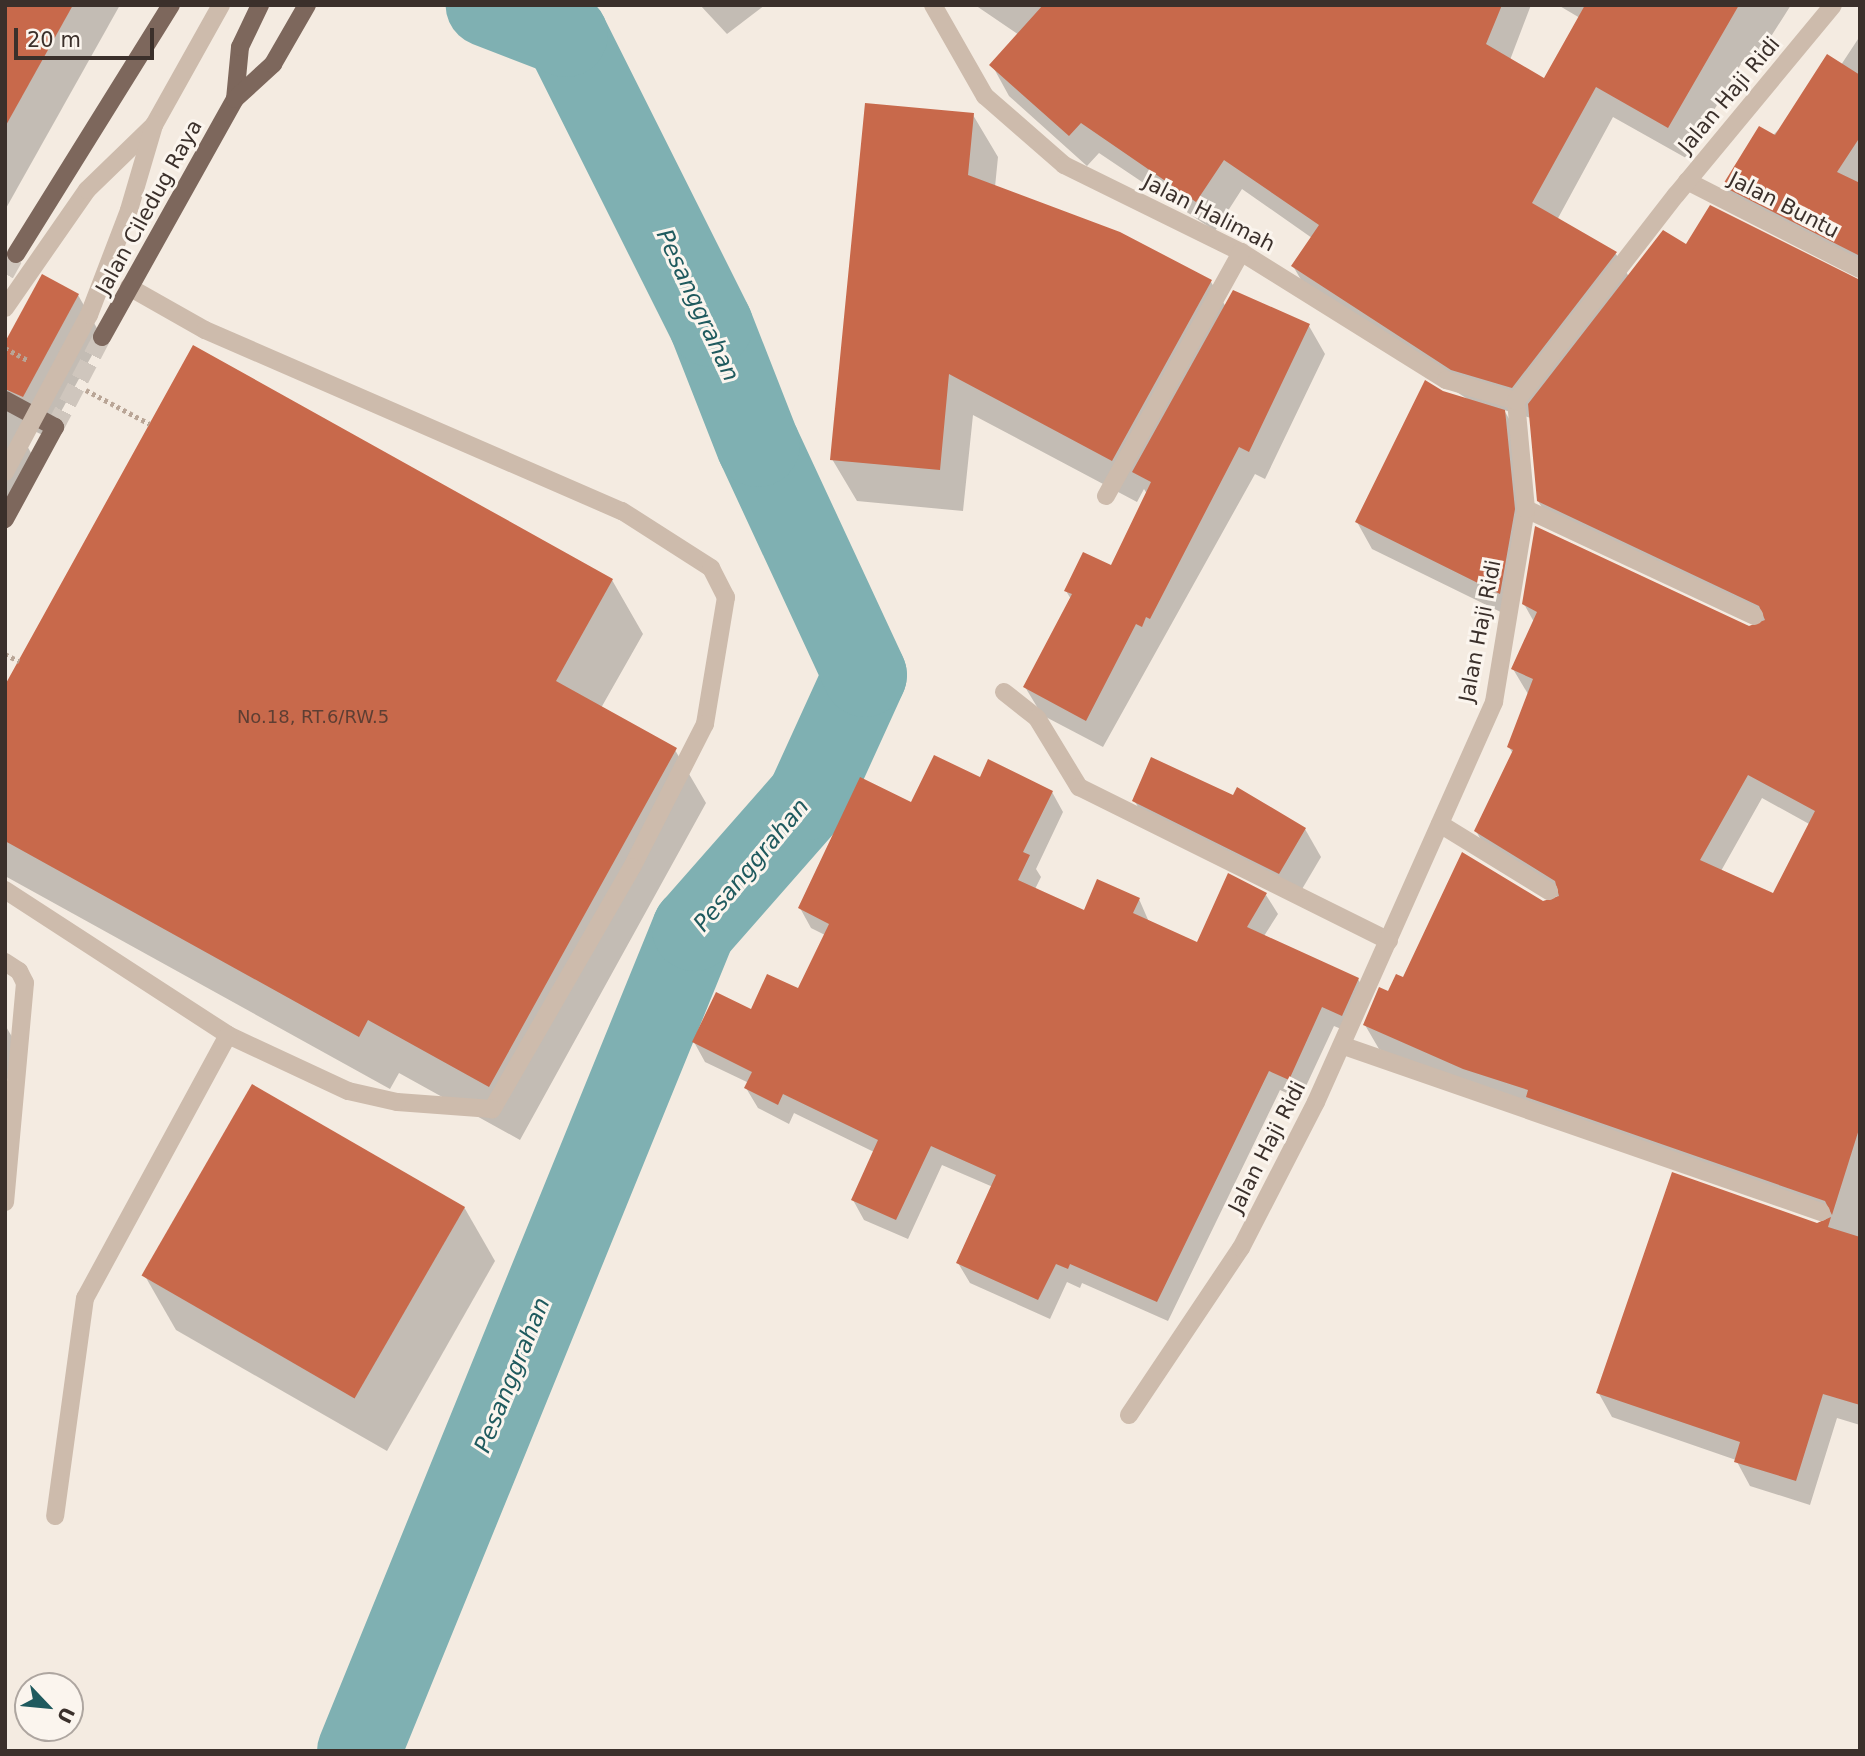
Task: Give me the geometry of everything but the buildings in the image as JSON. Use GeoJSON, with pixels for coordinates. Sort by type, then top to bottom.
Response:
{"type":"FeatureCollection","features":[{"type":"Feature","properties":{"kind":"main road"},"geometry":{"type":"LineString","coordinates":[[16,254],[143,56],[171,5]]}},
{"type":"Feature","properties":{"kind":"main road"},"geometry":{"type":"LineString","coordinates":[[143,56],[184,5]]}},
{"type":"Feature","properties":{"kind":"main road","name":"Jalan Ciledug Raya"},"geometry":{"type":"LineString","coordinates":[[235,99],[240,47],[260,5]]}},
{"type":"Feature","properties":{"kind":"main road","name":"Jalan Ciledug Raya"},"geometry":{"type":"LineString","coordinates":[[103,337],[235,99],[273,64],[307,5]]}},
{"type":"Feature","properties":{"kind":"main road"},"geometry":{"type":"LineString","coordinates":[[5,400],[55,427],[5,519]]}},
{"type":"Feature","properties":{"kind":"street"},"geometry":{"type":"LineString","coordinates":[[5,472],[89,315],[129,210],[155,125],[221,5]]}},
{"type":"Feature","properties":{"kind":"street","name":"Jalan Halimah"},"geometry":{"type":"LineString","coordinates":[[933,5],[985,96],[1064,165],[1241,252],[1446,380],[1516,401]]}},
{"type":"Feature","properties":{"kind":"street","name":"Jalan Haji Ridi"},"geometry":{"type":"LineString","coordinates":[[1129,1415],[1241,1248],[1344,1046],[1494,702],[1526,509],[1516,401],[1688,181],[1833,5]]}},
{"type":"Feature","properties":{"kind":"street"},"geometry":{"type":"LineString","coordinates":[[5,308],[87,190],[155,125]]}},
{"type":"Feature","properties":{"kind":"street","name":"Jalan Buntu"},"geometry":{"type":"LineString","coordinates":[[1688,181],[1860,269]]}},
{"type":"Feature","properties":{"kind":"street"},"geometry":{"type":"LineString","coordinates":[[1107,496],[1241,252]]}},
{"type":"Feature","properties":{"kind":"street"},"geometry":{"type":"LineString","coordinates":[[5,890],[228,1035],[348,1091],[397,1102],[492,1109],[632,867],[705,724],[726,597],[711,568],[622,510],[205,330],[129,288]]}},
{"type":"Feature","properties":{"kind":"street"},"geometry":{"type":"LineString","coordinates":[[1526,509],[1754,616]]}},
{"type":"Feature","properties":{"kind":"street"},"geometry":{"type":"LineString","coordinates":[[1004,692],[1037,718],[1079,787],[1389,941]]}},
{"type":"Feature","properties":{"kind":"street"},"geometry":{"type":"LineString","coordinates":[[1440,824],[1549,891]]}},
{"type":"Feature","properties":{"kind":"street"},"geometry":{"type":"LineString","coordinates":[[5,962],[19,971],[24,983],[5,1202]]}},
{"type":"Feature","properties":{"kind":"street"},"geometry":{"type":"LineString","coordinates":[[55,1516],[85,1298],[228,1035]]}},
{"type":"Feature","properties":{"kind":"street"},"geometry":{"type":"LineString","coordinates":[[1344,1046],[1821,1212]]}},
{"type":"Feature","properties":{"kind":"path"},"geometry":{"type":"LineString","coordinates":[[5,654],[19,661]]}},
{"type":"Feature","properties":{"kind":"waterway","name":"Pesanggrahan"},"geometry":{"type":"LineString","coordinates":[[359,1751],[694,929],[809,798],[865,675],[758,445],[711,325],[566,35],[488,5]]}},
{"type":"Feature","properties":{"kind":"tunnel"},"geometry":{"type":"LineString","coordinates":[[5,274],[16,254]]}},
{"type":"Feature","properties":{"kind":"tunnel"},"geometry":{"type":"LineString","coordinates":[[55,427],[102,337]]}}]}
